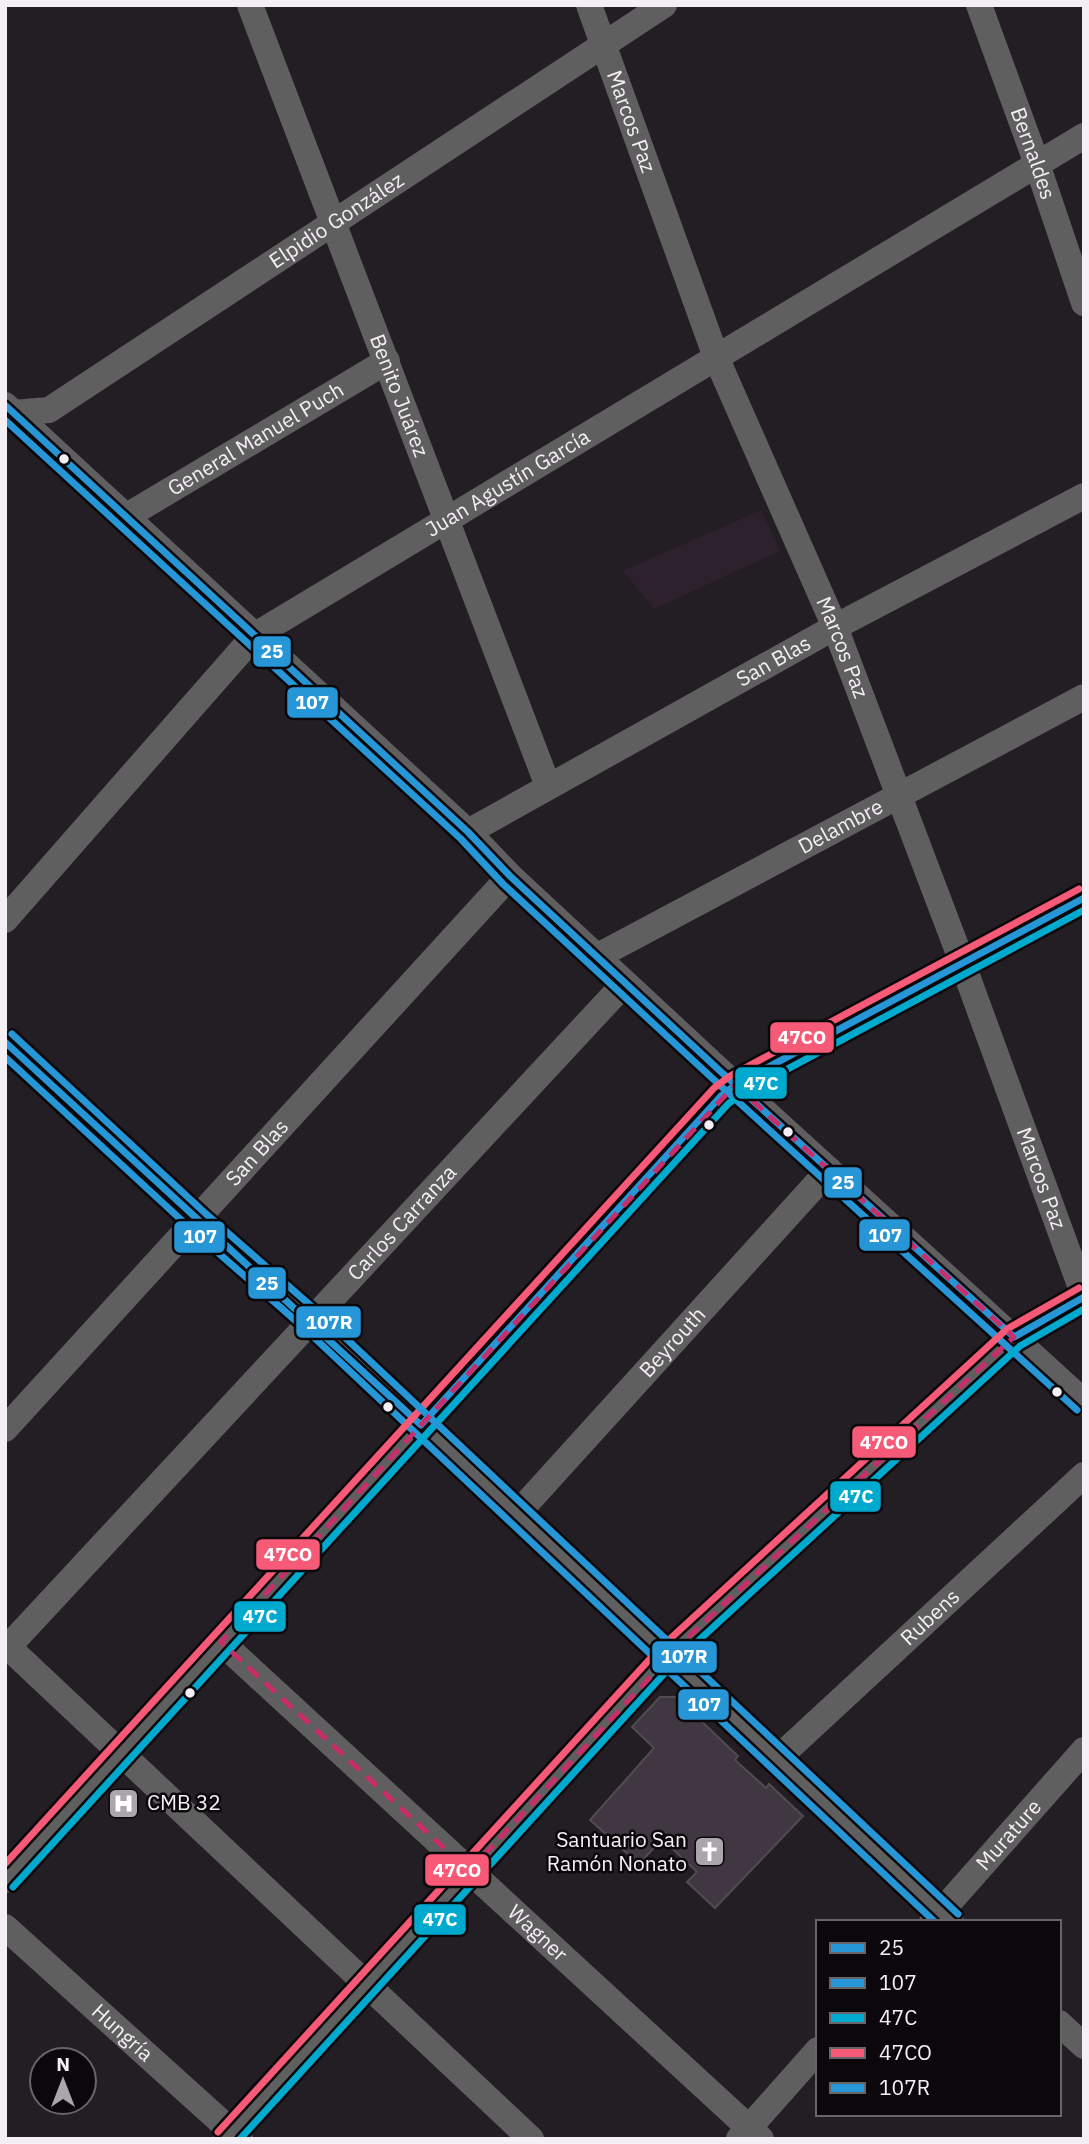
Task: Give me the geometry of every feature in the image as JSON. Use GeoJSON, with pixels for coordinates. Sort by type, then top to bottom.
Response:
{"type":"FeatureCollection","features":[{"type":"Feature","properties":{"kind":"street","name":"Benito Juárez"},"geometry":{"type":"LineString","coordinates":[[250,5],[548,786]]}},
{"type":"Feature","properties":{"kind":"street","name":"Marcos Paz"},"geometry":{"type":"LineString","coordinates":[[589,5],[716,357],[835,627],[962,961],[1084,1296]]}},
{"type":"Feature","properties":{"kind":"street","name":"Elpidio González"},"geometry":{"type":"LineString","coordinates":[[8,412],[49,410],[664,5]]}},
{"type":"Feature","properties":{"kind":"street","name":"Bernaldes"},"geometry":{"type":"LineString","coordinates":[[979,5],[1084,303]]}},
{"type":"Feature","properties":{"kind":"street","name":"Juan Agustín García"},"geometry":{"type":"LineString","coordinates":[[5,920],[254,636],[1084,136]]}},
{"type":"Feature","properties":{"kind":"street","name":"General Manuel Puch"},"geometry":{"type":"LineString","coordinates":[[127,516],[387,361]]}},
{"type":"Feature","properties":{"kind":"street"},"geometry":{"type":"LineString","coordinates":[[5,386],[8,412],[127,516],[468,832],[510,876],[735,1085],[1084,1402]]}},
{"type":"Feature","properties":{"kind":"street","name":"San Blas"},"geometry":{"type":"LineString","coordinates":[[468,832],[835,627],[1084,496]]}},
{"type":"Feature","properties":{"kind":"street","name":"Delambre"},"geometry":{"type":"LineString","coordinates":[[598,956],[1084,697]]}},
{"type":"Feature","properties":{"kind":"street","name":"San Blas"},"geometry":{"type":"LineString","coordinates":[[5,1429],[198,1221],[510,876]]}},
{"type":"Feature","properties":{"kind":"street"},"geometry":{"type":"LineString","coordinates":[[5,1881],[720,1096],[735,1085],[962,961],[1084,898]]}},
{"type":"Feature","properties":{"kind":"street","name":"Carlos Carranza"},"geometry":{"type":"LineString","coordinates":[[7,1645],[625,983]]}},
{"type":"Feature","properties":{"kind":"street"},"geometry":{"type":"LineString","coordinates":[[5,1042],[198,1221],[311,1320],[941,1918]]}},
{"type":"Feature","properties":{"kind":"street","name":"Beyrouth"},"geometry":{"type":"LineString","coordinates":[[516,1515],[829,1170]]}},
{"type":"Feature","properties":{"kind":"street"},"geometry":{"type":"LineString","coordinates":[[233,2136],[469,1871],[666,1657],[1014,1337],[1084,1296]]}},
{"type":"Feature","properties":{"kind":"street","name":"Rubens"},"geometry":{"type":"LineString","coordinates":[[776,1760],[1084,1475]]}},
{"type":"Feature","properties":{"kind":"street","name":"Wagner"},"geometry":{"type":"LineString","coordinates":[[221,1642],[750,2135]]}},
{"type":"Feature","properties":{"kind":"street"},"geometry":{"type":"LineString","coordinates":[[7,1645],[531,2139]]}},
{"type":"Feature","properties":{"kind":"street","name":"Murature"},"geometry":{"type":"LineString","coordinates":[[941,1918],[1084,1750]]}},
{"type":"Feature","properties":{"kind":"street","name":"Hungría"},"geometry":{"type":"LineString","coordinates":[[5,1927],[233,2136]]}},
{"type":"Feature","properties":{"kind":"street"},"geometry":{"type":"LineString","coordinates":[[1061,2026],[1084,2046]]}},
{"type":"Feature","properties":{"kind":"street"},"geometry":{"type":"LineString","coordinates":[[750,2135],[816,2052]]}},
{"type":"Feature","properties":{"kind":"highlighted area"},"geometry":{"type":"Polygon","coordinates":[[[735,1085],[1014,1337],[686,1639],[469,1871],[221,1642],[735,1085]]]}},
{"type":"Feature","properties":{"kind":"shaded area"},"geometry":{"type":"Polygon","coordinates":[[[761,510],[780,551],[654,609],[623,571],[761,510]]]}},
{"type":"Feature","properties":{"kind":"building"},"geometry":{"type":"Polygon","coordinates":[[[660,1697],[676,1697],[738,1756],[735,1760],[766,1788],[769,1784],[803,1816],[715,1908],[687,1882],[697,1872],[662,1839],[639,1864],[590,1820],[654,1748],[632,1727],[660,1697]]]}},
{"type":"Feature","properties":{"kind":"transit line","name":"25"},"geometry":{"type":"LineString","coordinates":[[5,405],[468,832],[510,876],[719,1070],[1014,1337],[1084,1297]]}},
{"type":"Feature","properties":{"kind":"transit line","name":"107"},"geometry":{"type":"LineString","coordinates":[[5,420],[461,839],[503,884],[712,1078],[1077,1410]]}},
{"type":"Feature","properties":{"kind":"transit line","name":"47CO"},"geometry":{"type":"LineString","coordinates":[[5,1864],[714,1088],[730,1076],[1079,889]]}},
{"type":"Feature","properties":{"kind":"transit line","name":"25"},"geometry":{"type":"LineString","coordinates":[[5,1042],[421,1425],[721,1096],[735,1085],[1084,898]]}},
{"type":"Feature","properties":{"kind":"transit line","name":"47C"},"geometry":{"type":"LineString","coordinates":[[13,1887],[728,1104],[741,1094],[1084,910]]}},
{"type":"Feature","properties":{"kind":"transit line","name":"107R"},"geometry":{"type":"LineString","coordinates":[[12,1034],[205,1213],[318,1312],[958,1914]]}},
{"type":"Feature","properties":{"kind":"transit line","name":"107"},"geometry":{"type":"LineString","coordinates":[[5,1057],[191,1229],[304,1328],[933,1920]]}},
{"type":"Feature","properties":{"kind":"transit line","name":"47CO"},"geometry":{"type":"LineString","coordinates":[[218,2132],[659,1649],[1007,1329],[1079,1288]]}},
{"type":"Feature","properties":{"kind":"transit line","name":"47C"},"geometry":{"type":"LineString","coordinates":[[240,2139],[673,1664],[1020,1346],[1084,1309]]}},
{"type":"Feature","properties":{"kind":"place","name":"CMB 32"},"geometry":{"type":"Point","coordinates":[124,1803]}},
{"type":"Feature","properties":{"kind":"place","name":"Santuario San Ramón Nonato"},"geometry":{"type":"Point","coordinates":[710,1852]}}]}
